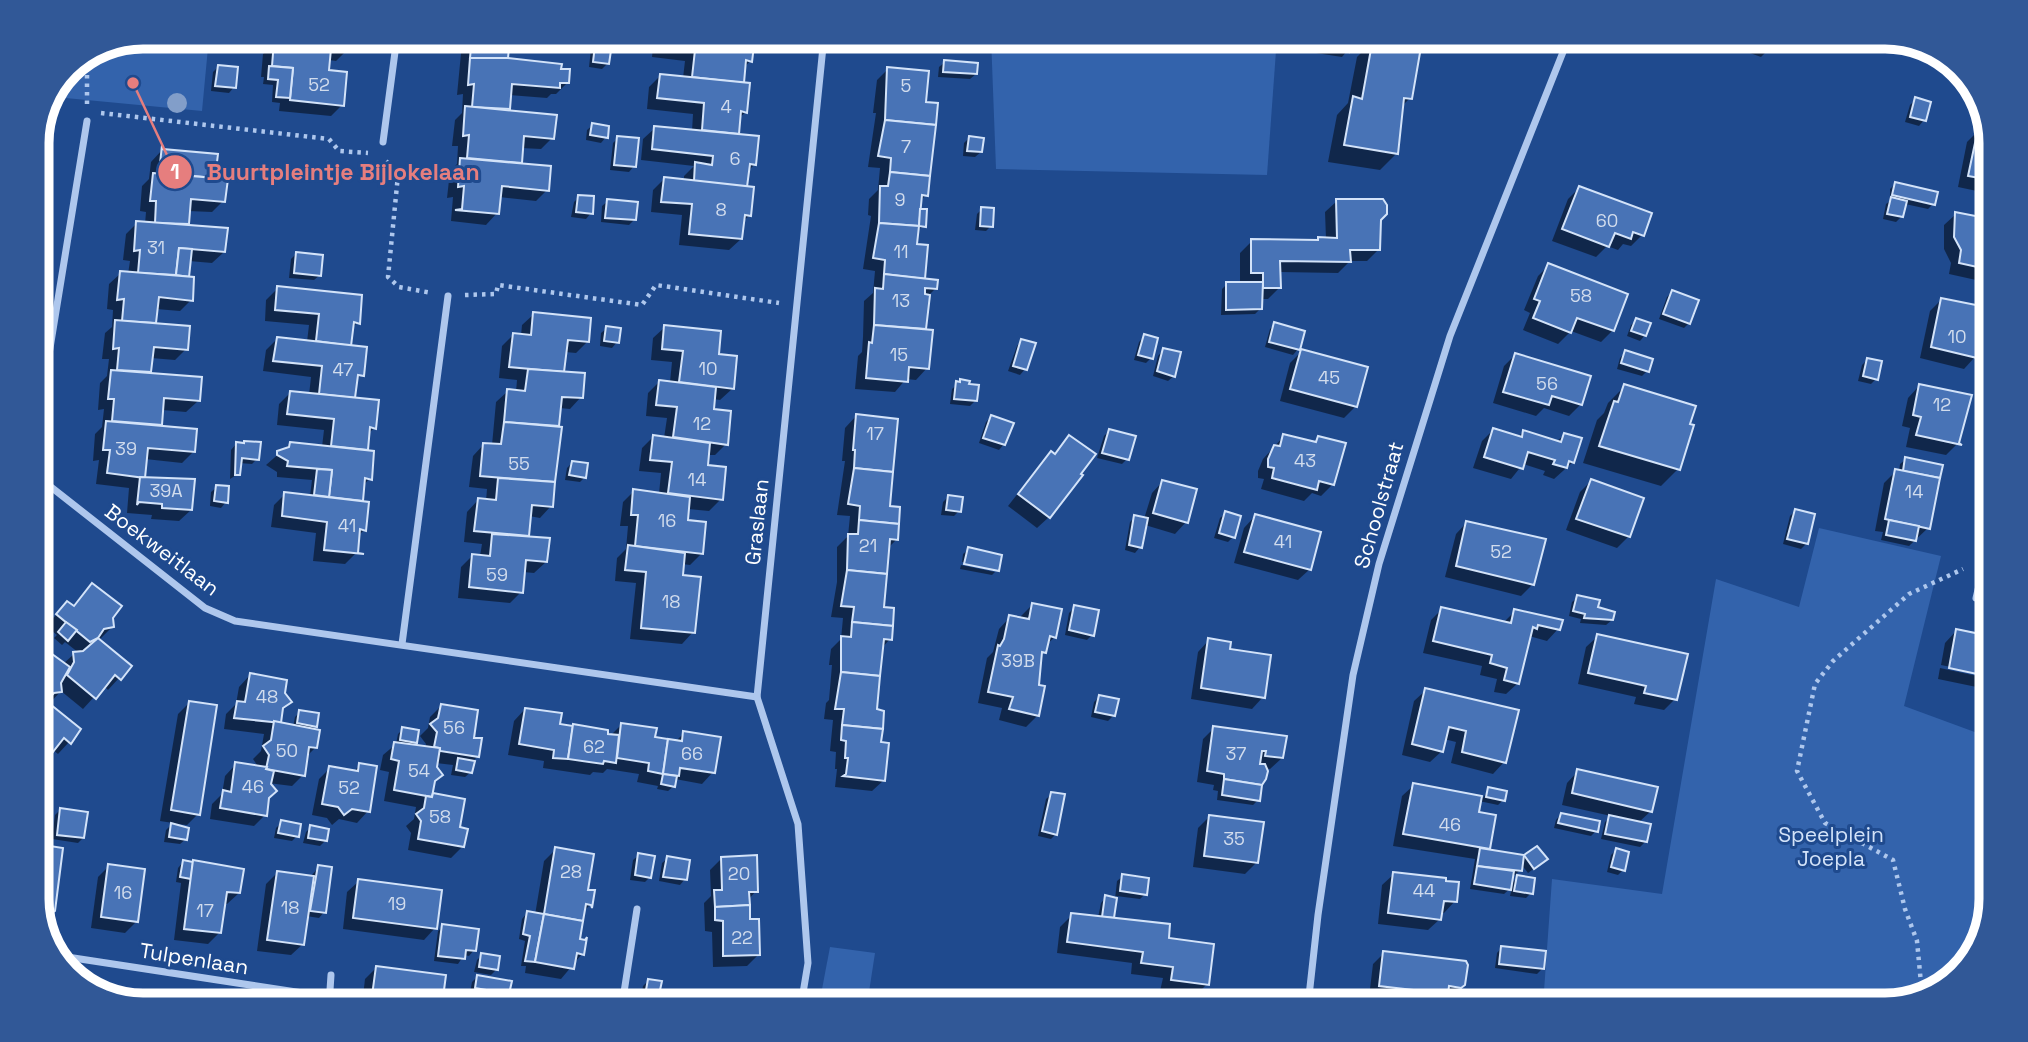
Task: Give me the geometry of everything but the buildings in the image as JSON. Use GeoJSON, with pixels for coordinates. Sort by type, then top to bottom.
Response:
{"type":"FeatureCollection","features":[{"type":"Feature","properties":{"kind":"street"},"geometry":{"type":"LineString","coordinates":[[383,142],[395,49]]}},
{"type":"Feature","properties":{"kind":"street","name":"Graslaan"},"geometry":{"type":"LineString","coordinates":[[803,993],[808,963],[798,824],[757,697],[823,49]]}},
{"type":"Feature","properties":{"kind":"street","name":"Schoolstraat"},"geometry":{"type":"LineString","coordinates":[[1309,993],[1323,876],[1353,675],[1379,564],[1450,336],[1564,49]]}},
{"type":"Feature","properties":{"kind":"street"},"geometry":{"type":"LineString","coordinates":[[49,353],[86,121]]}},
{"type":"Feature","properties":{"kind":"street"},"geometry":{"type":"LineString","coordinates":[[402,644],[447,296]]}},
{"type":"Feature","properties":{"kind":"street","name":"Boekweitlaan"},"geometry":{"type":"LineString","coordinates":[[49,484],[205,608],[235,621],[757,697]]}},
{"type":"Feature","properties":{"kind":"street"},"geometry":{"type":"LineString","coordinates":[[1976,598],[1979,586]]}},
{"type":"Feature","properties":{"kind":"street"},"geometry":{"type":"LineString","coordinates":[[624,993],[637,909]]}},
{"type":"Feature","properties":{"kind":"street","name":"Tulpenlaan"},"geometry":{"type":"LineString","coordinates":[[70,958],[281,993]]}},
{"type":"Feature","properties":{"kind":"street","name":"Tulpenlaan"},"geometry":{"type":"LineString","coordinates":[[330,993],[331,975]]}},
{"type":"Feature","properties":{"kind":"path"},"geometry":{"type":"LineString","coordinates":[[86,121],[88,67]]}},
{"type":"Feature","properties":{"kind":"path"},"geometry":{"type":"LineString","coordinates":[[87,111],[329,139],[339,151],[380,154],[398,175],[388,277],[399,287],[447,296],[496,294],[498,285],[642,305],[656,285],[797,305]]}},
{"type":"Feature","properties":{"kind":"path"},"geometry":{"type":"LineString","coordinates":[[1921,986],[1917,941],[1905,909],[1893,860],[1825,823],[1797,771],[1815,684],[1833,661],[1909,594],[1979,561]]}},
{"type":"Feature","properties":{"kind":"green space"},"geometry":{"type":"Polygon","coordinates":[[[143,49],[208,49],[202,111],[62,98],[81,72],[113,54],[143,49]]]}},
{"type":"Feature","properties":{"kind":"green space"},"geometry":{"type":"Polygon","coordinates":[[[991,49],[1276,49],[1267,175],[996,169],[991,49]]]}},
{"type":"Feature","properties":{"kind":"green space","name":"Speelplein Joepla"},"geometry":{"type":"Polygon","coordinates":[[[1819,528],[1941,556],[1904,706],[1979,734],[1979,899],[1974,929],[1963,951],[1932,980],[1921,986],[1897,992],[1544,993],[1552,879],[1662,894],[1716,579],[1799,607],[1819,528]]]}},
{"type":"Feature","properties":{"kind":"green space"},"geometry":{"type":"Polygon","coordinates":[[[830,947],[875,953],[869,993],[821,993],[830,947]]]}},
{"type":"Feature","properties":{"kind":"place","name":"Buurtpleintje Bijlokelaan"},"geometry":{"type":"Point","coordinates":[133,83]}}]}
